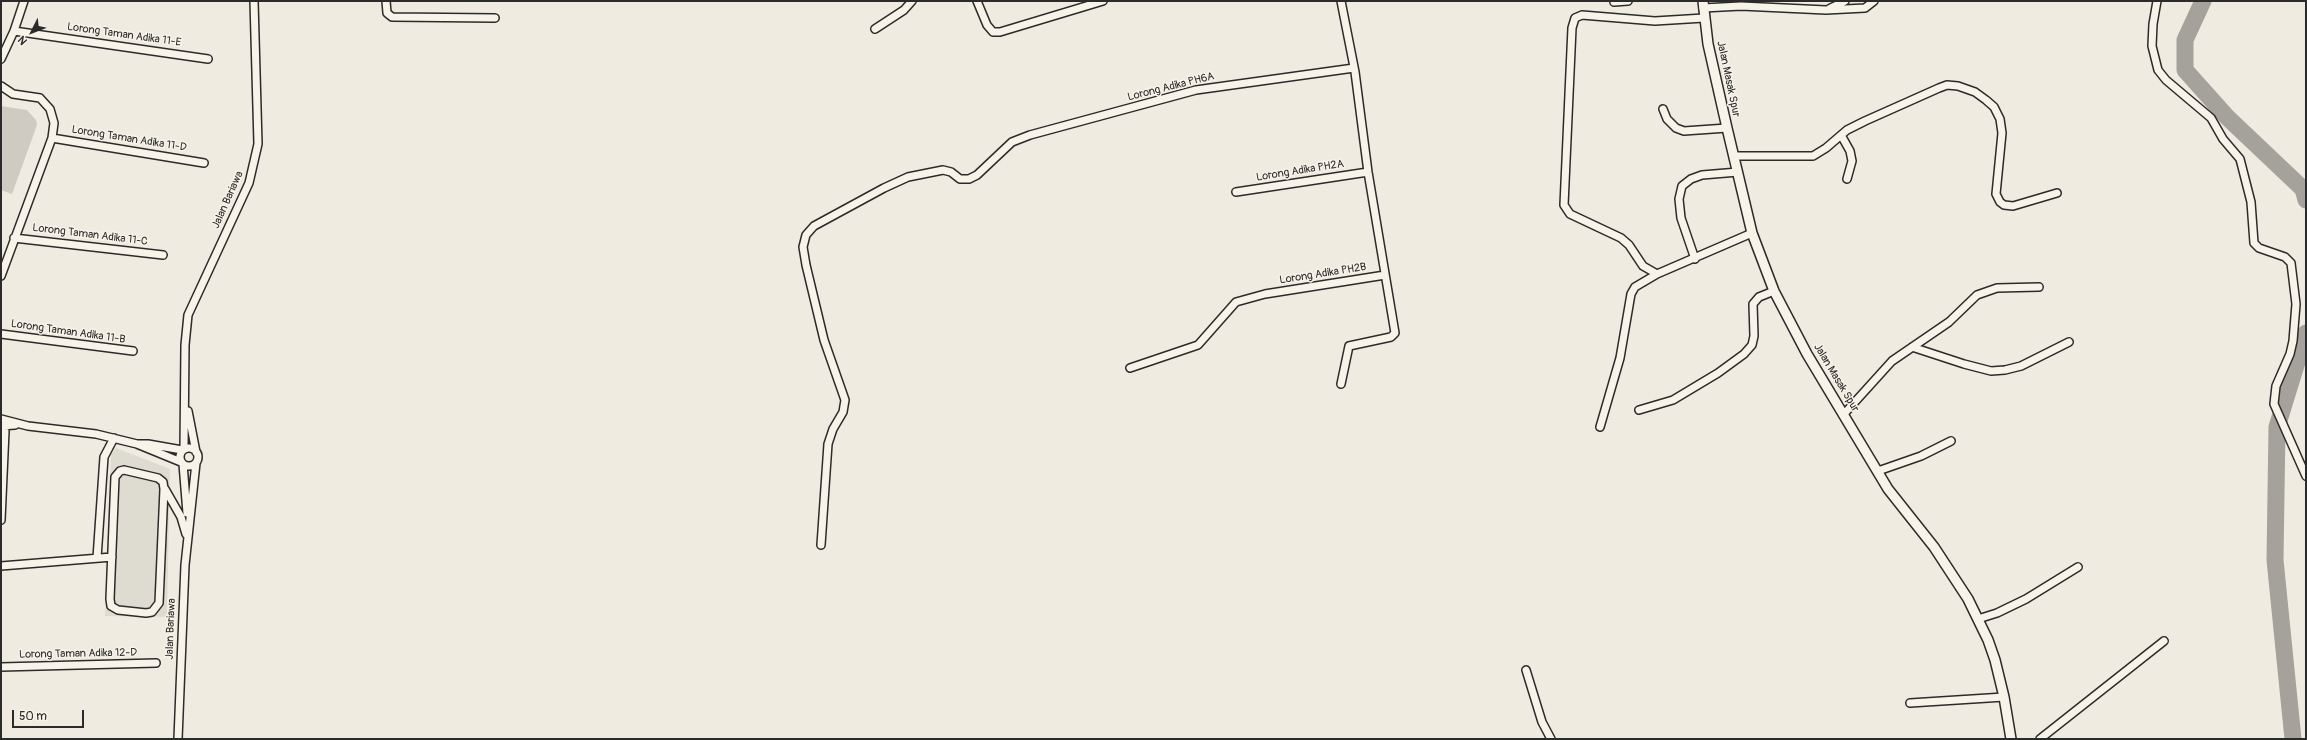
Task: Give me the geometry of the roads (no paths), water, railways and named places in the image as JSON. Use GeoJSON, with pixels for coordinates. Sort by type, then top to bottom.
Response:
{"type":"FeatureCollection","features":[{"type":"Feature","properties":{"kind":"street"},"geometry":{"type":"LineString","coordinates":[[1,59],[14,31],[24,1]]}},
{"type":"Feature","properties":{"kind":"street","name":"Jalan Bariawa"},"geometry":{"type":"LineString","coordinates":[[183,449],[185,345],[188,315],[249,183],[258,144],[254,1]]}},
{"type":"Feature","properties":{"kind":"street"},"geometry":{"type":"LineString","coordinates":[[386,1],[387,13],[392,17],[495,18]]}},
{"type":"Feature","properties":{"kind":"street"},"geometry":{"type":"LineString","coordinates":[[874,29],[904,10],[912,1]]}},
{"type":"Feature","properties":{"kind":"street"},"geometry":{"type":"LineString","coordinates":[[977,1],[987,25],[993,32],[1000,32],[1103,1]]}},
{"type":"Feature","properties":{"kind":"street"},"geometry":{"type":"LineString","coordinates":[[1341,1],[1354,68],[1368,172],[1395,333],[1391,337],[1349,346],[1341,384]]}},
{"type":"Feature","properties":{"kind":"street"},"geometry":{"type":"LineString","coordinates":[[1614,2],[1628,1]]}},
{"type":"Feature","properties":{"kind":"street"},"geometry":{"type":"LineString","coordinates":[[1826,10],[1845,1]]}},
{"type":"Feature","properties":{"kind":"street"},"geometry":{"type":"LineString","coordinates":[[1703,4],[1826,10],[1865,8],[1874,1]]}},
{"type":"Feature","properties":{"kind":"street"},"geometry":{"type":"LineString","coordinates":[[2157,1],[2153,24],[2152,46],[2158,70],[2166,80],[2211,118],[2223,139],[2240,159],[2251,202],[2254,243],[2259,248],[2285,257],[2291,263],[2296,304],[2293,340],[2290,354],[2276,386],[2274,404],[2306,476]]}},
{"type":"Feature","properties":{"kind":"street","name":"Jalan Masak Spur"},"geometry":{"type":"LineString","coordinates":[[1703,4],[1704,18],[1727,128],[1752,233],[1774,291],[1807,354],[1888,489],[1947,564],[1968,599],[1988,640],[2004,697],[2011,739]]}},
{"type":"Feature","properties":{"kind":"street"},"geometry":{"type":"LineString","coordinates":[[1657,274],[1643,266],[1629,245],[1621,238],[1570,214],[1564,205],[1573,21],[1575,18],[1582,15],[1655,21],[1704,18]]}},
{"type":"Feature","properties":{"kind":"street","name":"Lorong Taman Adika 11-E"},"geometry":{"type":"LineString","coordinates":[[14,31],[208,58]]}},
{"type":"Feature","properties":{"kind":"street","name":"Lorong Adika PH6A"},"geometry":{"type":"LineString","coordinates":[[821,545],[828,444],[833,429],[843,412],[845,400],[830,361],[815,308],[803,247],[806,235],[814,226],[884,188],[908,177],[943,170],[951,172],[960,179],[969,179],[977,175],[1012,142],[1019,138],[1196,90],[1354,68]]}},
{"type":"Feature","properties":{"kind":"street"},"geometry":{"type":"LineString","coordinates":[[1734,156],[1806,157],[1819,153],[1841,135],[1865,121],[1939,88],[1947,85],[1958,86],[1975,92],[1986,100],[1994,107],[2000,119],[2002,133],[1996,194],[2000,202],[2004,205],[2013,206],[2057,194]]}},
{"type":"Feature","properties":{"kind":"street"},"geometry":{"type":"LineString","coordinates":[[1,86],[13,94],[40,98],[46,103],[54,117],[52,138],[1,276]]}},
{"type":"Feature","properties":{"kind":"street"},"geometry":{"type":"LineString","coordinates":[[1663,109],[1668,119],[1676,128],[1684,131],[1727,128]]}},
{"type":"Feature","properties":{"kind":"street"},"geometry":{"type":"LineString","coordinates":[[1841,135],[1850,150],[1852,161],[1847,179]]}},
{"type":"Feature","properties":{"kind":"street","name":"Lorong Taman Adika 11-D"},"geometry":{"type":"LineString","coordinates":[[52,138],[204,163]]}},
{"type":"Feature","properties":{"kind":"street","name":"Lorong Adika PH2A"},"geometry":{"type":"LineString","coordinates":[[1236,192],[1368,172]]}},
{"type":"Feature","properties":{"kind":"street"},"geometry":{"type":"LineString","coordinates":[[1695,259],[1682,218],[1679,199],[1682,186],[1691,179],[1702,175],[1738,172]]}},
{"type":"Feature","properties":{"kind":"street"},"geometry":{"type":"LineString","coordinates":[[1600,427],[1620,358],[1631,294],[1635,287],[1657,274],[1695,259],[1752,233]]}},
{"type":"Feature","properties":{"kind":"street","name":"Lorong Taman Adika 11-C"},"geometry":{"type":"LineString","coordinates":[[14,238],[163,255]]}},
{"type":"Feature","properties":{"kind":"street","name":"Lorong Adika PH2B"},"geometry":{"type":"LineString","coordinates":[[1130,368],[1198,345],[1236,302],[1265,294],[1385,275]]}},
{"type":"Feature","properties":{"kind":"street"},"geometry":{"type":"LineString","coordinates":[[1844,414],[1888,364],[1948,322],[1977,295],[1989,289],[2039,287]]}},
{"type":"Feature","properties":{"kind":"street"},"geometry":{"type":"LineString","coordinates":[[1639,410],[1673,400],[1718,373],[1744,354],[1752,345],[1754,336],[1753,304],[1760,297],[1774,291]]}},
{"type":"Feature","properties":{"kind":"street","name":"Lorong Taman Adika 11-B"},"geometry":{"type":"LineString","coordinates":[[1,334],[133,351]]}},
{"type":"Feature","properties":{"kind":"street"},"geometry":{"type":"LineString","coordinates":[[1912,347],[1991,371],[2005,370],[2021,366],[2069,342]]}},
{"type":"Feature","properties":{"kind":"street","name":"Jalan Bariawa"},"geometry":{"type":"LineString","coordinates":[[185,401],[196,452]]}},
{"type":"Feature","properties":{"kind":"street"},"geometry":{"type":"LineString","coordinates":[[1,419],[17,424],[114,438],[137,444],[189,466],[196,463],[197,460],[196,452],[189,448],[183,449],[137,444]]}},
{"type":"Feature","properties":{"kind":"street"},"geometry":{"type":"LineString","coordinates":[[1,520],[3,429],[17,424]]}},
{"type":"Feature","properties":{"kind":"street"},"geometry":{"type":"LineString","coordinates":[[97,558],[104,457],[114,438]]}},
{"type":"Feature","properties":{"kind":"street"},"geometry":{"type":"LineString","coordinates":[[1878,471],[1920,456],[1951,441]]}},
{"type":"Feature","properties":{"kind":"street"},"geometry":{"type":"LineString","coordinates":[[182,463],[180,455],[183,449]]}},
{"type":"Feature","properties":{"kind":"street","name":"Jalan Bariawa"},"geometry":{"type":"LineString","coordinates":[[182,463],[189,519]]}},
{"type":"Feature","properties":{"kind":"street","name":"Jalan Bariawa"},"geometry":{"type":"LineString","coordinates":[[178,739],[187,538],[196,463]]}},
{"type":"Feature","properties":{"kind":"street"},"geometry":{"type":"LineString","coordinates":[[124,470],[158,478],[163,482],[164,489],[159,603],[152,612],[118,610],[111,606],[115,477],[117,473],[124,470]]}},
{"type":"Feature","properties":{"kind":"street"},"geometry":{"type":"LineString","coordinates":[[164,489],[181,517],[187,538]]}},
{"type":"Feature","properties":{"kind":"street"},"geometry":{"type":"LineString","coordinates":[[1,566],[112,557]]}},
{"type":"Feature","properties":{"kind":"street"},"geometry":{"type":"LineString","coordinates":[[1978,619],[1997,613],[2026,598],[2078,567]]}},
{"type":"Feature","properties":{"kind":"street"},"geometry":{"type":"LineString","coordinates":[[2040,739],[2164,641]]}},
{"type":"Feature","properties":{"kind":"street","name":"Lorong Taman Adika 12-D"},"geometry":{"type":"LineString","coordinates":[[1,667],[156,663]]}},
{"type":"Feature","properties":{"kind":"street"},"geometry":{"type":"LineString","coordinates":[[1526,670],[1542,722],[1552,739]]}},
{"type":"Feature","properties":{"kind":"street"},"geometry":{"type":"LineString","coordinates":[[1910,703],[2004,697]]}},
{"type":"Feature","properties":{"kind":"waterway"},"geometry":{"type":"LineString","coordinates":[[2203,1],[2185,40],[2185,70],[2227,117],[2303,189],[2306,200]]}},
{"type":"Feature","properties":{"kind":"waterway"},"geometry":{"type":"LineString","coordinates":[[2293,739],[2275,560],[2277,427],[2306,333]]}}]}
